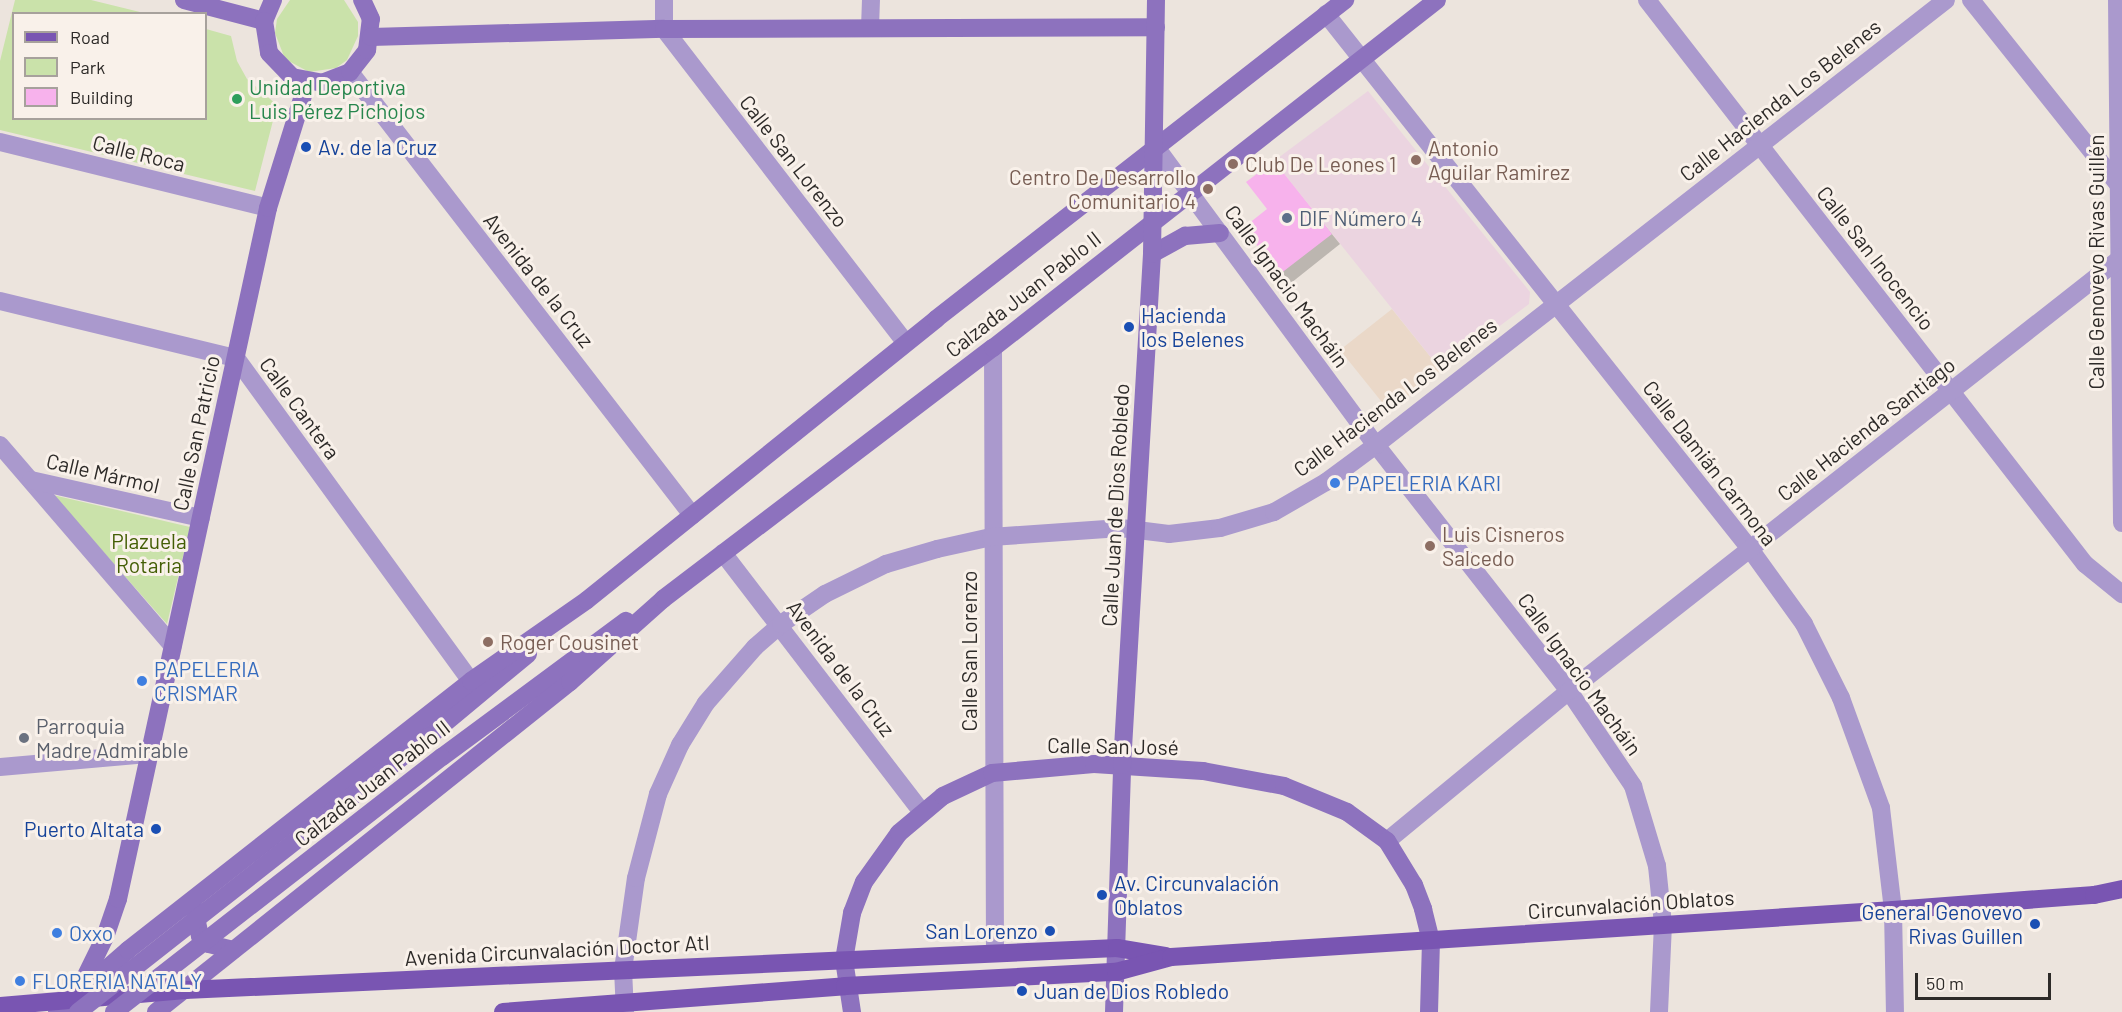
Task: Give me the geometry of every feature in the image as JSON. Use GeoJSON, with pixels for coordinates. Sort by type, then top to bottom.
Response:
{"type":"FeatureCollection","features":[{"type":"Feature","properties":{"kind":"main road","name":"Circunvalación Oblatos"},"geometry":{"type":"LineString","coordinates":[[1116,972],[1171,957],[1893,910],[2094,895],[2122,889]]}},
{"type":"Feature","properties":{"kind":"main road","name":"Circunvalación Oblatos"},"geometry":{"type":"LineString","coordinates":[[2094,895],[2122,901]]}},
{"type":"Feature","properties":{"kind":"main road","name":"Circunvalación Oblatos"},"geometry":{"type":"LineString","coordinates":[[1117,948],[1171,957]]}},
{"type":"Feature","properties":{"kind":"main road","name":"Avenida Circunvalación Doctor Atl"},"geometry":{"type":"LineString","coordinates":[[0,1006],[76,1006],[185,990],[1117,948]]}},
{"type":"Feature","properties":{"kind":"main road"},"geometry":{"type":"LineString","coordinates":[[503,1012],[624,1008],[845,986],[1116,972]]}},
{"type":"Feature","properties":{"kind":"street"},"geometry":{"type":"LineString","coordinates":[[184,0],[264,21]]}},
{"type":"Feature","properties":{"kind":"street"},"geometry":{"type":"LineString","coordinates":[[273,0],[264,21],[264,38],[278,67],[307,82],[322,83],[350,72],[364,56],[371,37],[371,19],[362,0]]}},
{"type":"Feature","properties":{"kind":"street"},"geometry":{"type":"LineString","coordinates":[[664,0],[664,29]]}},
{"type":"Feature","properties":{"kind":"street"},"geometry":{"type":"LineString","coordinates":[[870,28],[871,0]]}},
{"type":"Feature","properties":{"kind":"street","name":"Calle Juan de Dios Robledo"},"geometry":{"type":"LineString","coordinates":[[1114,1012],[1122,765],[1152,254],[1156,147],[1156,0]]}},
{"type":"Feature","properties":{"kind":"street","name":"Calzada Juan Pablo II"},"geometry":{"type":"LineString","coordinates":[[57,1012],[76,1006],[428,737],[587,600],[906,343],[1345,0]]}},
{"type":"Feature","properties":{"kind":"street","name":"Calzada Juan Pablo II"},"geometry":{"type":"LineString","coordinates":[[156,1012],[570,682],[663,599],[993,348],[1437,0]]}},
{"type":"Feature","properties":{"kind":"street","name":"Calle San Inocencio"},"geometry":{"type":"LineString","coordinates":[[1647,0],[2085,564],[2122,594]]}},
{"type":"Feature","properties":{"kind":"street","name":"Calle Hacienda Los Belenes"},"geometry":{"type":"LineString","coordinates":[[624,1008],[623,970],[636,878],[658,795],[680,746],[706,703],[755,647],[781,624],[825,594],[886,564],[991,537],[1137,530],[1169,534],[1220,528],[1274,513],[1326,482],[1376,445],[1758,144],[1946,0]]}},
{"type":"Feature","properties":{"kind":"street"},"geometry":{"type":"LineString","coordinates":[[1971,0],[2120,187]]}},
{"type":"Feature","properties":{"kind":"street","name":"Calle Genovevo Rivas Guillén"},"geometry":{"type":"LineString","coordinates":[[2117,0],[2122,523]]}},
{"type":"Feature","properties":{"kind":"street","name":"Calle Damián Carmona"},"geometry":{"type":"LineString","coordinates":[[1326,14],[1750,549],[1804,624],[1841,698],[1881,808],[1893,910],[1895,1012]]}},
{"type":"Feature","properties":{"kind":"street"},"geometry":{"type":"LineString","coordinates":[[371,37],[664,29],[1156,27]]}},
{"type":"Feature","properties":{"kind":"street","name":"Calle San Lorenzo"},"geometry":{"type":"LineString","coordinates":[[664,29],[906,343]]}},
{"type":"Feature","properties":{"kind":"street","name":"Avenida de la Cruz"},"geometry":{"type":"LineString","coordinates":[[350,72],[692,515]]}},
{"type":"Feature","properties":{"kind":"street","name":"Calle San Patricio"},"geometry":{"type":"LineString","coordinates":[[76,1006],[112,921],[268,208],[307,82]]}},
{"type":"Feature","properties":{"kind":"street","name":"Calle Roca"},"geometry":{"type":"LineString","coordinates":[[0,142],[268,208]]}},
{"type":"Feature","properties":{"kind":"street","name":"Calle Ignacio Macháin"},"geometry":{"type":"LineString","coordinates":[[1156,147],[1376,445],[1569,691],[1633,786],[1657,866],[1663,924],[1659,1012]]}},
{"type":"Feature","properties":{"kind":"street"},"geometry":{"type":"LineString","coordinates":[[1152,254],[1185,236],[1220,233]]}},
{"type":"Feature","properties":{"kind":"street","name":"Calle Hacienda Santiago"},"geometry":{"type":"LineString","coordinates":[[1387,841],[1569,691],[2121,259]]}},
{"type":"Feature","properties":{"kind":"street","name":"Calle Cantera"},"geometry":{"type":"LineString","coordinates":[[0,301],[236,358],[471,681]]}},
{"type":"Feature","properties":{"kind":"street","name":"Calle San Lorenzo"},"geometry":{"type":"LineString","coordinates":[[993,348],[991,537],[995,953]]}},
{"type":"Feature","properties":{"kind":"street"},"geometry":{"type":"LineString","coordinates":[[0,445],[173,646]]}},
{"type":"Feature","properties":{"kind":"street","name":"Calle Mármol"},"geometry":{"type":"LineString","coordinates":[[31,480],[201,518]]}},
{"type":"Feature","properties":{"kind":"street","name":"Avenida de la Cruz"},"geometry":{"type":"LineString","coordinates":[[723,553],[781,624],[921,811]]}},
{"type":"Feature","properties":{"kind":"street","name":"Calzada Juan Pablo II"},"geometry":{"type":"LineString","coordinates":[[114,1012],[442,757],[613,628],[663,599]]}},
{"type":"Feature","properties":{"kind":"street","name":"Calzada Juan Pablo II"},"geometry":{"type":"LineString","coordinates":[[76,1006],[128,950],[195,900],[471,681],[587,600]]}},
{"type":"Feature","properties":{"kind":"street"},"geometry":{"type":"LineString","coordinates":[[0,767],[150,754]]}},
{"type":"Feature","properties":{"kind":"street","name":"Calle San José"},"geometry":{"type":"LineString","coordinates":[[852,1012],[845,986],[844,960],[852,913],[864,882],[899,833],[921,811],[992,773],[1057,765],[1122,765],[1203,771],[1284,786],[1347,812],[1387,841],[1414,885],[1431,941],[1429,1012]]}},
{"type":"Feature","properties":{"kind":"street"},"geometry":{"type":"LineString","coordinates":[[195,900],[193,913],[200,936],[209,944],[233,950]]}},
{"type":"Feature","properties":{"kind":"shaded area"},"geometry":{"type":"Polygon","coordinates":[[[1368,91],[1530,292],[1529,304],[1441,370],[1274,161],[1368,91]]]}},
{"type":"Feature","properties":{"kind":"shaded area"},"geometry":{"type":"Polygon","coordinates":[[[1392,309],[1441,370],[1389,411],[1340,350],[1392,309]]]}},
{"type":"Feature","properties":{"kind":"green space","name":"Unidad Deportiva Luis Pérez Pichojos"},"geometry":{"type":"Polygon","coordinates":[[[15,0],[91,0],[140,12],[12,12],[15,0]]]}},
{"type":"Feature","properties":{"kind":"green space"},"geometry":{"type":"Polygon","coordinates":[[[290,0],[344,0],[358,22],[358,36],[347,60],[336,68],[309,72],[285,59],[275,33],[277,19],[290,0]]]}},
{"type":"Feature","properties":{"kind":"green space","name":"Unidad Deportiva Luis Pérez Pichojos"},"geometry":{"type":"Polygon","coordinates":[[[12,12],[12,120],[207,120],[207,29],[231,36],[237,61],[247,79],[277,105],[255,191],[0,130],[0,61],[12,12]]]}},
{"type":"Feature","properties":{"kind":"green space","name":"Plazuela Rotaria"},"geometry":{"type":"Polygon","coordinates":[[[53,495],[190,527],[167,624],[53,495]]]}},
{"type":"Feature","properties":{"kind":"building","name":"DIF Número 4"},"geometry":{"type":"Polygon","coordinates":[[[1274,161],[1332,234],[1280,274],[1243,228],[1267,209],[1246,182],[1274,161]]]}},
{"type":"Feature","properties":{"kind":"place","name":"Unidad Deportiva Luis Pérez Pichojos"},"geometry":{"type":"Point","coordinates":[237,99]}},
{"type":"Feature","properties":{"kind":"place","name":"Av. de la Cruz"},"geometry":{"type":"Point","coordinates":[306,147]}},
{"type":"Feature","properties":{"kind":"place","name":"Antonio Aguilar Ramirez"},"geometry":{"type":"Point","coordinates":[1416,160]}},
{"type":"Feature","properties":{"kind":"place","name":"Club De Leones 1"},"geometry":{"type":"Point","coordinates":[1233,164]}},
{"type":"Feature","properties":{"kind":"place","name":"Centro De Desarrollo Comunitario 4"},"geometry":{"type":"Point","coordinates":[1208,189]}},
{"type":"Feature","properties":{"kind":"place","name":"DIF Número 4"},"geometry":{"type":"Point","coordinates":[1287,218]}},
{"type":"Feature","properties":{"kind":"place","name":"Hacienda los Belenes"},"geometry":{"type":"Point","coordinates":[1129,327]}},
{"type":"Feature","properties":{"kind":"place","name":"PAPELERIA KARI"},"geometry":{"type":"Point","coordinates":[1335,483]}},
{"type":"Feature","properties":{"kind":"place","name":"Luis Cisneros Salcedo"},"geometry":{"type":"Point","coordinates":[1430,546]}},
{"type":"Feature","properties":{"kind":"place","name":"Roger Cousinet"},"geometry":{"type":"Point","coordinates":[488,642]}},
{"type":"Feature","properties":{"kind":"place","name":"PAPELERIA CRISMAR"},"geometry":{"type":"Point","coordinates":[142,681]}},
{"type":"Feature","properties":{"kind":"place","name":"Parroquia Madre Admirable"},"geometry":{"type":"Point","coordinates":[24,738]}},
{"type":"Feature","properties":{"kind":"place","name":"Puerto Altata"},"geometry":{"type":"Point","coordinates":[156,829]}},
{"type":"Feature","properties":{"kind":"place","name":"Av. Circunvalación Oblatos"},"geometry":{"type":"Point","coordinates":[1102,895]}},
{"type":"Feature","properties":{"kind":"place","name":"General Genovevo Rivas Guillen"},"geometry":{"type":"Point","coordinates":[2035,924]}},
{"type":"Feature","properties":{"kind":"place","name":"San Lorenzo"},"geometry":{"type":"Point","coordinates":[1050,931]}},
{"type":"Feature","properties":{"kind":"place","name":"Oxxo"},"geometry":{"type":"Point","coordinates":[57,933]}},
{"type":"Feature","properties":{"kind":"place","name":"FLORERIA NATALY"},"geometry":{"type":"Point","coordinates":[20,981]}},
{"type":"Feature","properties":{"kind":"place","name":"Juan de Dios Robledo"},"geometry":{"type":"Point","coordinates":[1022,991]}}]}
